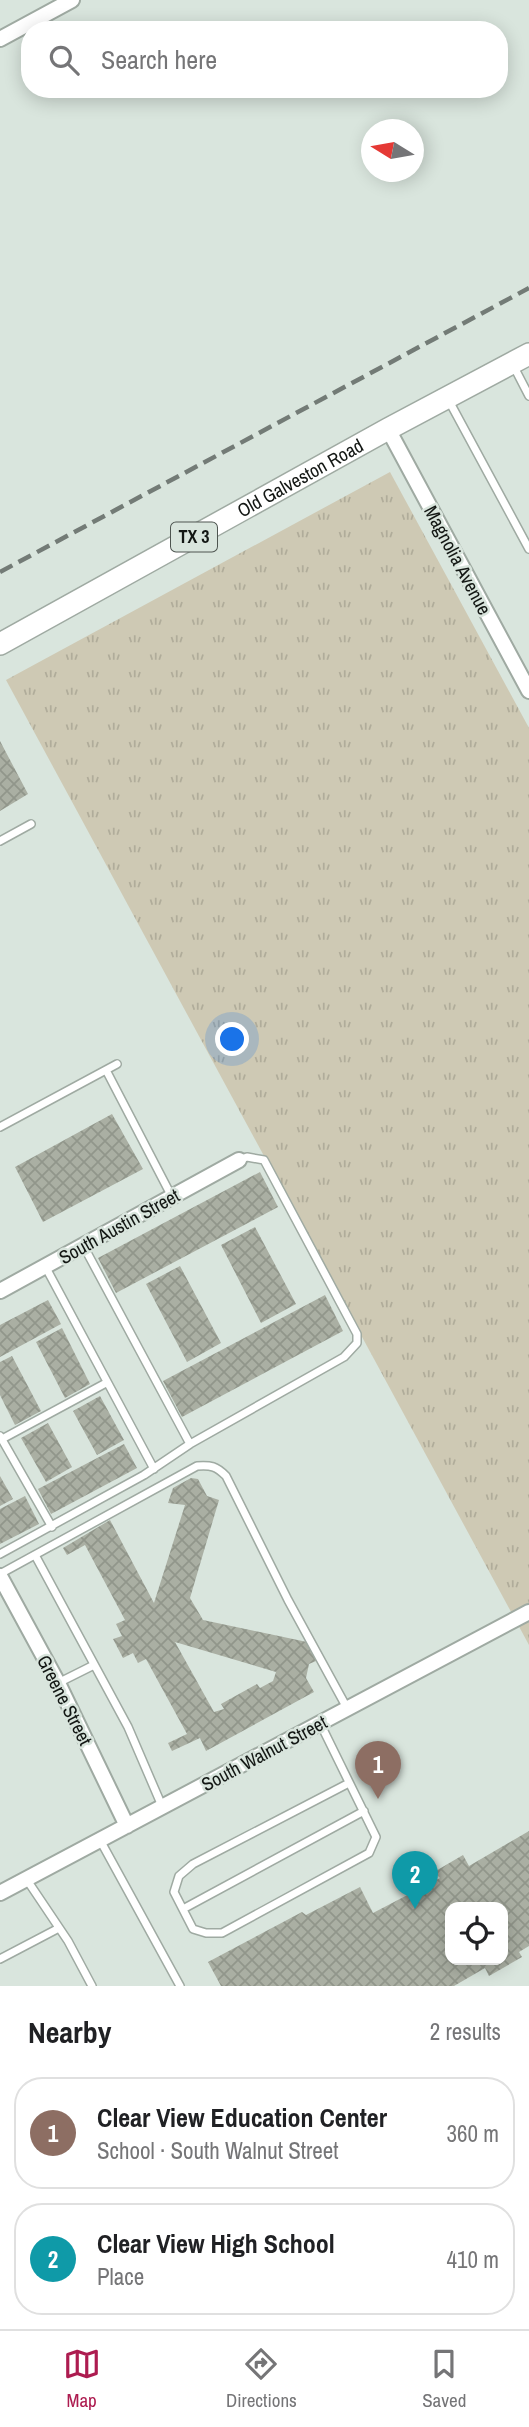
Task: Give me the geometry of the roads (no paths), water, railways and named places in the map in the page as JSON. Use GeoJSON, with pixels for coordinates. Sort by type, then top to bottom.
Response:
{"type":"FeatureCollection","features":[{"type":"Feature","properties":{"kind":"main road","name":"Old Galveston Road"},"geometry":{"type":"LineString","coordinates":[[0,644],[520,359]]}},
{"type":"Feature","properties":{"kind":"street"},"geometry":{"type":"LineString","coordinates":[[33,21],[72,0]]}},
{"type":"Feature","properties":{"kind":"street"},"geometry":{"type":"LineString","coordinates":[[0,39],[21,28]]}},
{"type":"Feature","properties":{"kind":"street","name":"Magnolia Avenue"},"geometry":{"type":"LineString","coordinates":[[388,429],[529,691]]}},
{"type":"Feature","properties":{"kind":"street","name":"South Austin Street"},"geometry":{"type":"LineString","coordinates":[[0,1291],[239,1160]]}},
{"type":"Feature","properties":{"kind":"street","name":"Greene Street"},"geometry":{"type":"LineString","coordinates":[[0,1575],[58,1683],[127,1826]]}},
{"type":"Feature","properties":{"kind":"street","name":"South Walnut Street"},"geometry":{"type":"LineString","coordinates":[[0,1893],[529,1612]]}},
{"type":"Feature","properties":{"kind":"lane"},"geometry":{"type":"LineString","coordinates":[[520,359],[529,396]]}},
{"type":"Feature","properties":{"kind":"lane"},"geometry":{"type":"LineString","coordinates":[[447,397],[529,549]]}},
{"type":"Feature","properties":{"kind":"lane"},"geometry":{"type":"LineString","coordinates":[[0,841],[31,824]]}},
{"type":"Feature","properties":{"kind":"lane"},"geometry":{"type":"LineString","coordinates":[[0,1127],[117,1064]]}},
{"type":"Feature","properties":{"kind":"lane"},"geometry":{"type":"LineString","coordinates":[[106,1070],[172,1197]]}},
{"type":"Feature","properties":{"kind":"lane"},"geometry":{"type":"LineString","coordinates":[[0,1554],[153,1469],[190,1444],[344,1357],[357,1343],[356,1334],[270,1169],[264,1160],[239,1160]]}},
{"type":"Feature","properties":{"kind":"lane"},"geometry":{"type":"LineString","coordinates":[[83,1245],[190,1444]]}},
{"type":"Feature","properties":{"kind":"lane"},"geometry":{"type":"LineString","coordinates":[[45,1266],[153,1469]]}},
{"type":"Feature","properties":{"kind":"lane"},"geometry":{"type":"LineString","coordinates":[[51,1527],[1,1437],[106,1383]]}},
{"type":"Feature","properties":{"kind":"lane"},"geometry":{"type":"LineString","coordinates":[[0,1575],[197,1466],[210,1465],[218,1468],[226,1476],[288,1600],[348,1708]]}},
{"type":"Feature","properties":{"kind":"lane"},"geometry":{"type":"LineString","coordinates":[[34,1555],[128,1727],[162,1807]]}},
{"type":"Feature","properties":{"kind":"lane"},"geometry":{"type":"LineString","coordinates":[[58,1683],[94,1665]]}},
{"type":"Feature","properties":{"kind":"lane"},"geometry":{"type":"LineString","coordinates":[[320,1723],[376,1837],[369,1853],[222,1933],[206,1933],[194,1929],[174,1892],[179,1876],[193,1864],[349,1783]]}},
{"type":"Feature","properties":{"kind":"lane"},"geometry":{"type":"LineString","coordinates":[[183,1909],[364,1811]]}},
{"type":"Feature","properties":{"kind":"lane"},"geometry":{"type":"LineString","coordinates":[[100,1840],[180,1986]]}},
{"type":"Feature","properties":{"kind":"lane"},"geometry":{"type":"LineString","coordinates":[[26,1879],[59,1928],[92,1986]]}},
{"type":"Feature","properties":{"kind":"lane"},"geometry":{"type":"LineString","coordinates":[[0,1959],[59,1928]]}},
{"type":"Feature","properties":{"kind":"railway"},"geometry":{"type":"LineString","coordinates":[[0,572],[529,288]]}},
{"type":"Feature","properties":{"kind":"place","name":"Clear View Education Center"},"geometry":{"type":"Point","coordinates":[378,1799]}},
{"type":"Feature","properties":{"kind":"place","name":"Clear View High School"},"geometry":{"type":"Point","coordinates":[415,1909]}}]}
